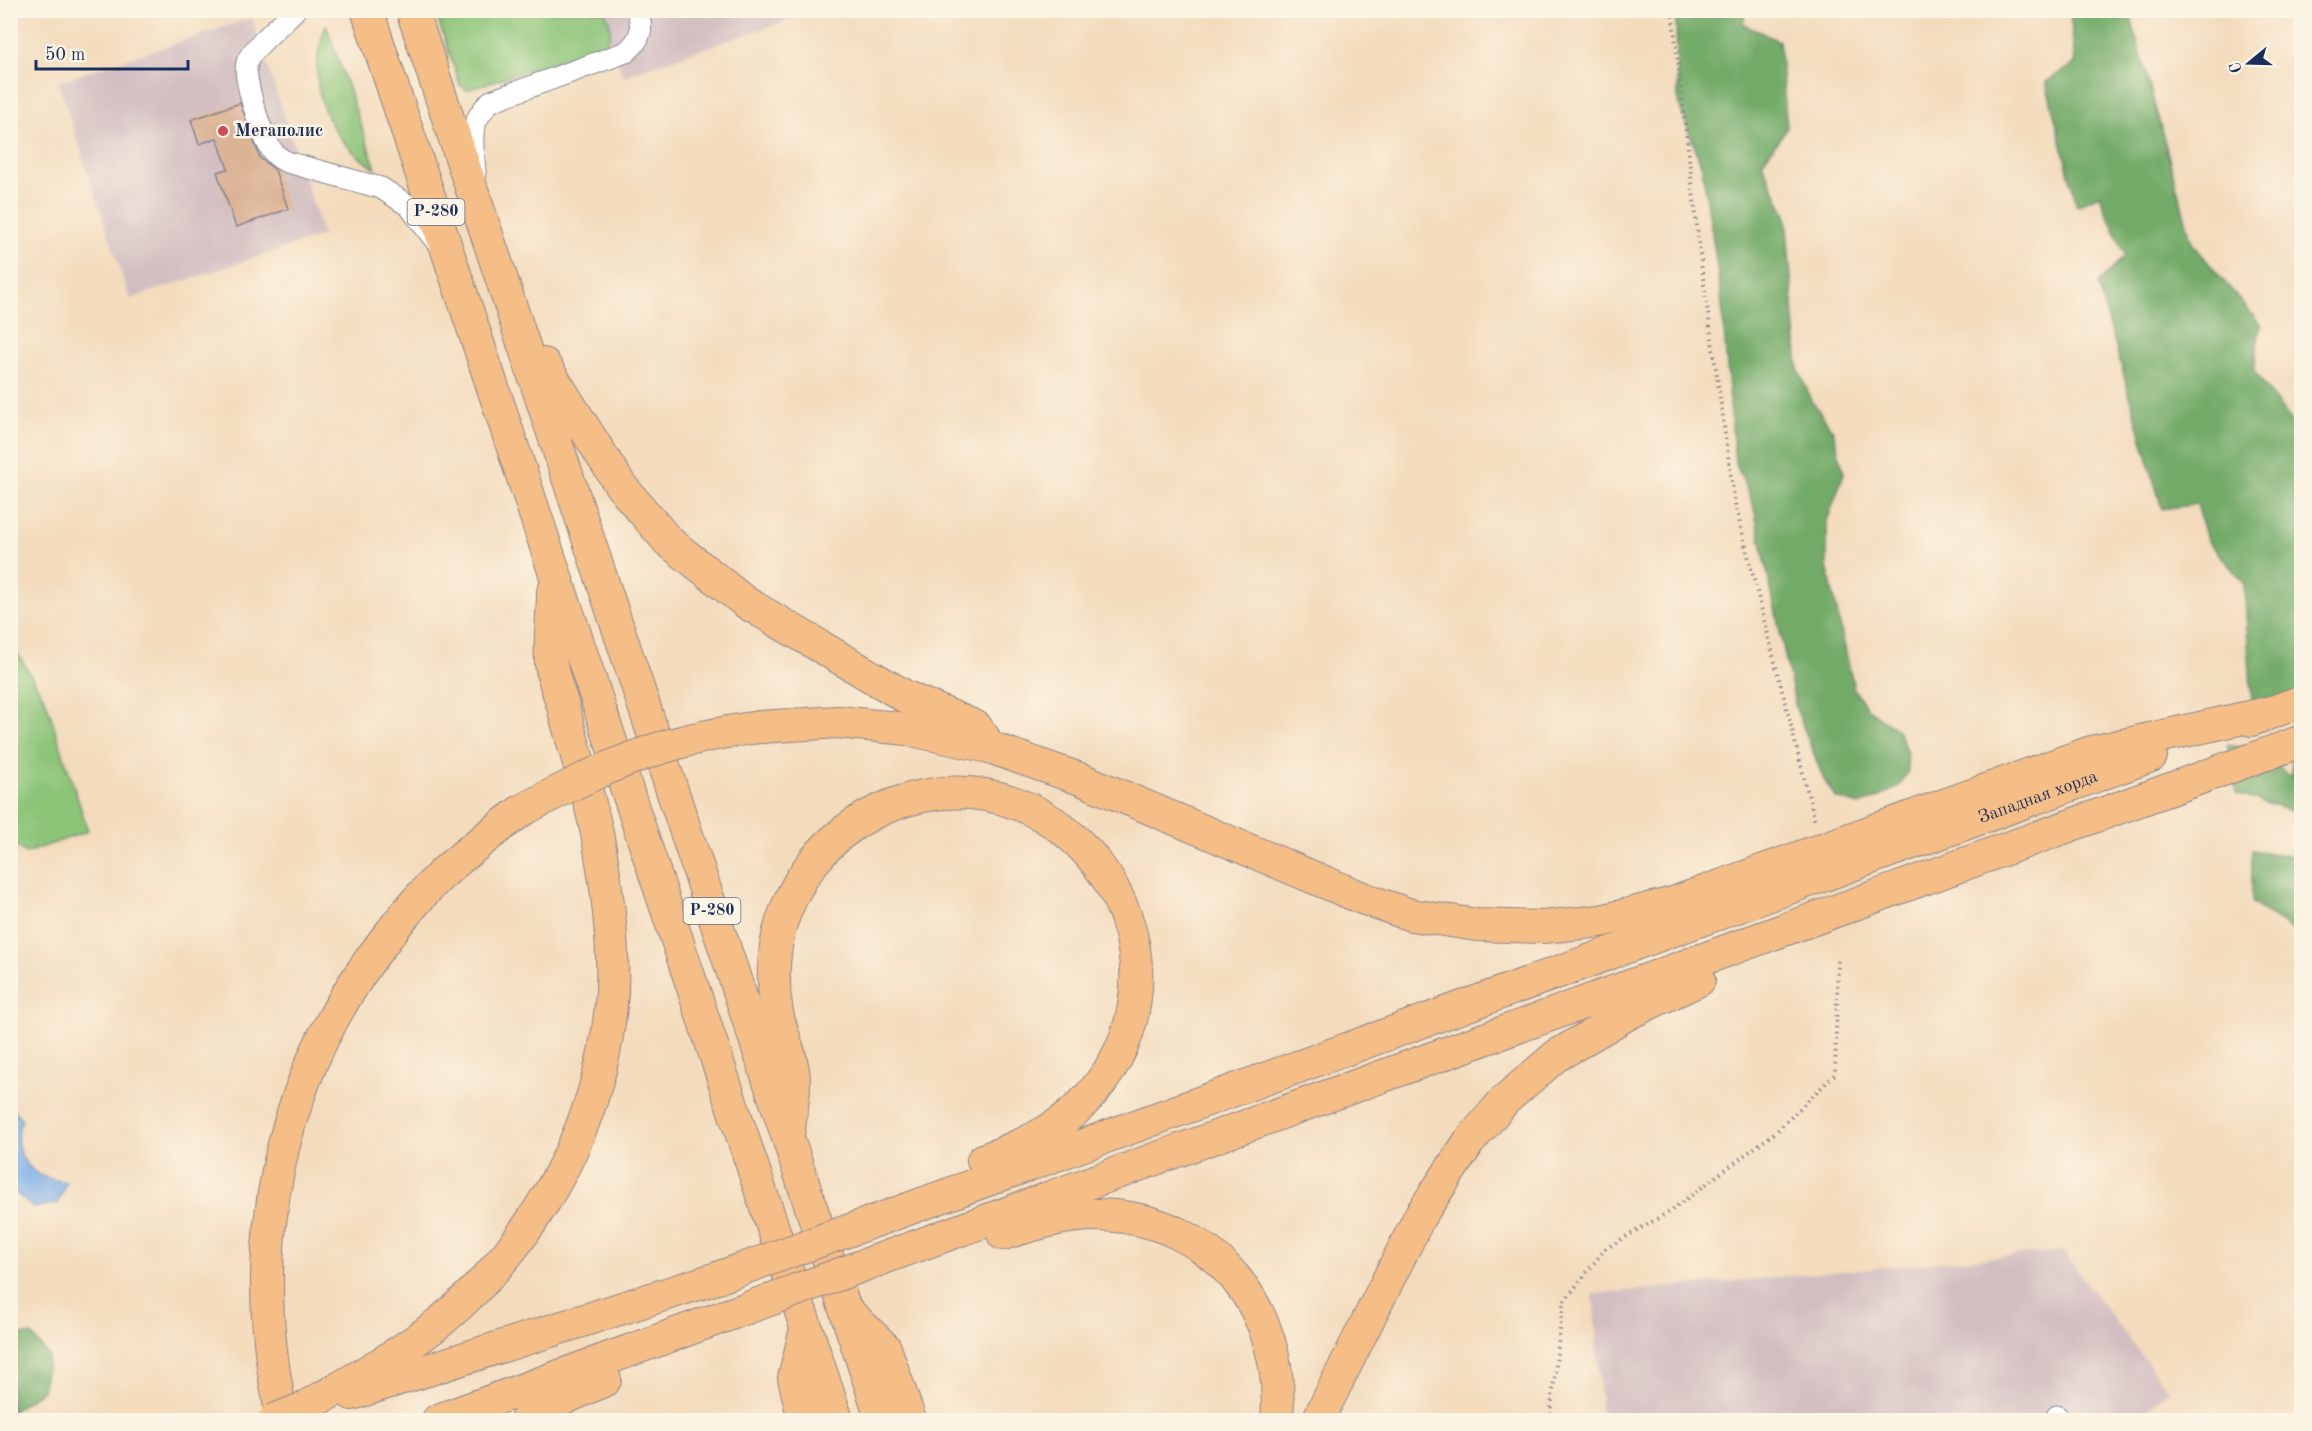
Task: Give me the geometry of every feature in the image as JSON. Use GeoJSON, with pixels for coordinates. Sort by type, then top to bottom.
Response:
{"type":"FeatureCollection","features":[{"type":"Feature","properties":{"kind":"highway","name":"Р-280"},"geometry":{"type":"LineString","coordinates":[[368,10],[837,1420]]}},
{"type":"Feature","properties":{"kind":"highway","name":"Р-280"},"geometry":{"type":"LineString","coordinates":[[412,10],[882,1420]]}},
{"type":"Feature","properties":{"kind":"highway"},"geometry":{"type":"LineString","coordinates":[[516,320],[621,486],[668,541],[746,602],[906,697],[976,727],[989,747]]}},
{"type":"Feature","properties":{"kind":"highway"},"geometry":{"type":"LineString","coordinates":[[274,1420],[293,1414],[401,1350],[441,1322],[487,1278],[507,1255],[543,1204],[584,1121],[601,1062],[612,992],[611,944],[608,900],[599,845],[551,664],[554,574]]}},
{"type":"Feature","properties":{"kind":"highway","name":"Западная хорда"},"geometry":{"type":"LineString","coordinates":[[293,1414],[717,1278],[2301,701]]}},
{"type":"Feature","properties":{"kind":"highway"},"geometry":{"type":"LineString","coordinates":[[293,1414],[268,1343],[267,1245],[275,1184],[288,1125],[306,1072],[328,1028],[349,990],[407,911],[443,874],[521,811],[589,775],[644,753],[714,734],[760,727],[838,722],[907,729],[989,747],[1083,780],[1362,898],[1411,915],[1477,925],[1543,927],[1601,921],[1673,903],[2091,752],[2271,712]]}},
{"type":"Feature","properties":{"kind":"highway"},"geometry":{"type":"LineString","coordinates":[[438,1420],[2301,741]]}},
{"type":"Feature","properties":{"kind":"highway"},"geometry":{"type":"LineString","coordinates":[[1318,1420],[1420,1216],[1469,1142],[1505,1100],[1556,1056],[1629,1013],[1695,981],[2258,772],[2301,749]]}},
{"type":"Feature","properties":{"kind":"highway"},"geometry":{"type":"LineString","coordinates":[[788,1142],[793,1070],[777,1012],[775,958],[785,911],[806,872],[819,855],[852,825],[898,803],[927,796],[970,794],[1004,800],[1035,812],[1062,829],[1083,846],[1115,888],[1133,936],[1136,992],[1131,1020],[1120,1048],[1110,1070],[1094,1091],[1065,1119],[1042,1135],[1011,1150],[928,1183],[886,1217]]}},
{"type":"Feature","properties":{"kind":"highway"},"geometry":{"type":"LineString","coordinates":[[900,1252],[961,1247],[1047,1222],[1081,1216],[1131,1218],[1167,1229],[1188,1239],[1214,1257],[1237,1279],[1255,1306],[1268,1333],[1276,1362],[1279,1397],[1277,1420]]}},
{"type":"Feature","properties":{"kind":"highway"},"geometry":{"type":"LineString","coordinates":[[843,1307],[885,1348],[910,1420]]}},
{"type":"Feature","properties":{"kind":"highway"},"geometry":{"type":"LineString","coordinates":[[526,1420],[550,1405],[672,1353],[719,1318]]}},
{"type":"Feature","properties":{"kind":"highway"},"geometry":{"type":"LineString","coordinates":[[804,1420],[794,1378],[806,1329]]}},
{"type":"Feature","properties":{"kind":"lane"},"geometry":{"type":"LineString","coordinates":[[295,10],[247,61],[246,81],[267,144],[275,155],[287,162],[381,188],[392,195],[409,206],[453,263]]}},
{"type":"Feature","properties":{"kind":"lane"},"geometry":{"type":"LineString","coordinates":[[476,200],[472,129],[479,113],[491,101],[626,52],[636,44],[641,32],[638,10]]}},
{"type":"Feature","properties":{"kind":"path"},"geometry":{"type":"LineString","coordinates":[[1672,10],[1702,270],[1735,504],[1815,821]]}},
{"type":"Feature","properties":{"kind":"path"},"geometry":{"type":"LineString","coordinates":[[1552,1420],[1551,1407],[1563,1303],[1605,1249],[1669,1212],[1768,1137],[1835,1074],[1838,960]]}},
{"type":"Feature","properties":{"kind":"shaded area"},"geometry":{"type":"Polygon","coordinates":[[[808,10],[809,13],[623,76],[601,11],[808,10]]]}},
{"type":"Feature","properties":{"kind":"shaded area"},"geometry":{"type":"Polygon","coordinates":[[[252,18],[323,235],[130,299],[58,82],[252,18]]]}},
{"type":"Feature","properties":{"kind":"shaded area"},"geometry":{"type":"Polygon","coordinates":[[[2062,1251],[2168,1390],[2138,1420],[1602,1420],[1593,1294],[2062,1251]]]}},
{"type":"Feature","properties":{"kind":"green space"},"geometry":{"type":"Polygon","coordinates":[[[435,11],[605,11],[610,33],[603,46],[466,90],[460,85],[435,11]]]}},
{"type":"Feature","properties":{"kind":"green space"},"geometry":{"type":"Polygon","coordinates":[[[1672,11],[1745,11],[1743,24],[1779,41],[1787,128],[1762,163],[1786,215],[1798,369],[1812,401],[1833,431],[1844,473],[1827,521],[1827,566],[1854,689],[1868,709],[1897,729],[1906,750],[1908,771],[1900,785],[1882,796],[1859,805],[1836,798],[1824,780],[1796,708],[1753,504],[1735,462],[1721,294],[1702,167],[1678,102],[1676,21],[1672,11]]]}},
{"type":"Feature","properties":{"kind":"green space"},"geometry":{"type":"Polygon","coordinates":[[[2070,11],[2129,11],[2192,243],[2260,324],[2254,371],[2301,434],[2301,814],[2236,794],[2227,745],[2253,749],[2292,777],[2293,719],[2253,717],[2244,583],[2207,540],[2197,504],[2162,509],[2098,284],[2125,255],[2099,195],[2077,206],[2046,82],[2075,63],[2070,11]]]}},
{"type":"Feature","properties":{"kind":"green space"},"geometry":{"type":"Polygon","coordinates":[[[326,25],[376,169],[343,141],[323,106],[318,87],[317,67],[326,25]]]}},
{"type":"Feature","properties":{"kind":"green space"},"geometry":{"type":"Polygon","coordinates":[[[10,641],[46,701],[88,831],[26,853],[11,842],[10,641]]]}},
{"type":"Feature","properties":{"kind":"green space"},"geometry":{"type":"Polygon","coordinates":[[[2252,850],[2301,858],[2301,933],[2252,903],[2252,850]]]}},
{"type":"Feature","properties":{"kind":"green space"},"geometry":{"type":"Polygon","coordinates":[[[11,1334],[32,1335],[49,1357],[42,1391],[11,1412],[11,1334]]]}},
{"type":"Feature","properties":{"kind":"water"},"geometry":{"type":"Polygon","coordinates":[[[10,1105],[22,1120],[18,1142],[19,1150],[26,1163],[41,1176],[66,1182],[58,1203],[33,1208],[11,1188],[10,1105]]]}},
{"type":"Feature","properties":{"kind":"building"},"geometry":{"type":"Polygon","coordinates":[[[240,103],[260,158],[275,170],[288,209],[236,227],[217,172],[228,169],[217,138],[199,144],[191,120],[240,103]]]}},
{"type":"Feature","properties":{"kind":"place","name":"Мегаполис"},"geometry":{"type":"Point","coordinates":[223,131]}}]}
